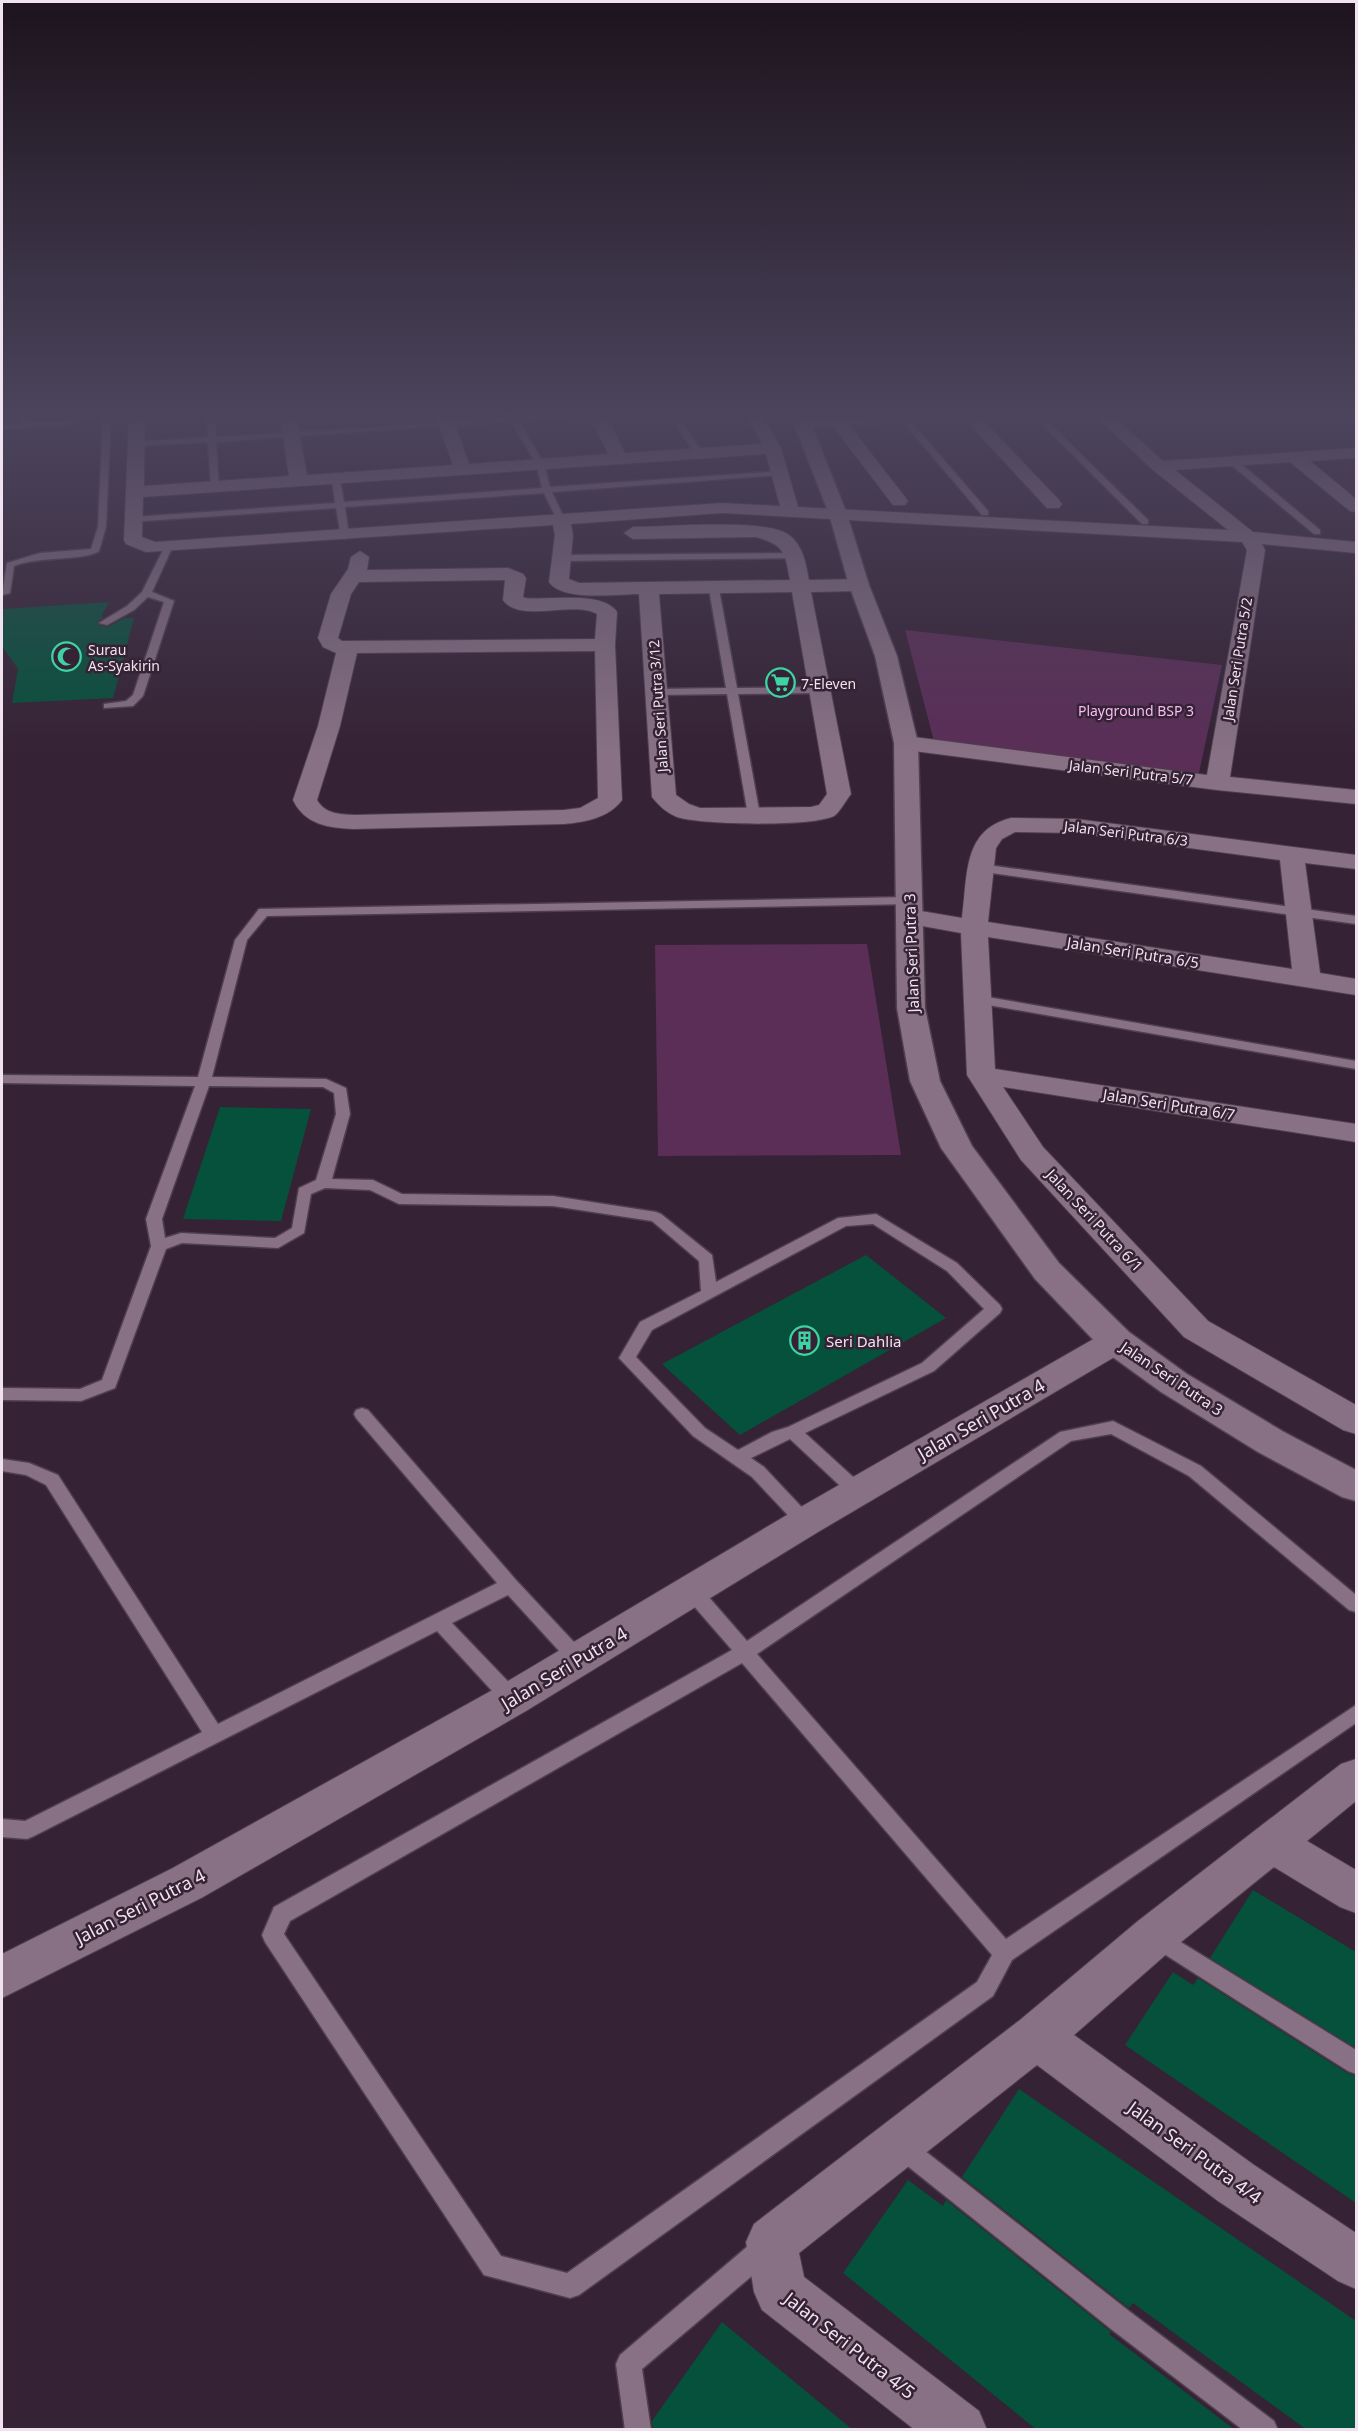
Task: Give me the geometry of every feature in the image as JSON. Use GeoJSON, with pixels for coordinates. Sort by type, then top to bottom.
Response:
{"type":"FeatureCollection","features":[{"type":"Feature","properties":{"kind":"street"},"geometry":{"type":"LineString","coordinates":[[133,529],[133,540],[140,545],[168,548],[353,536],[506,529]]}},
{"type":"Feature","properties":{"kind":"street"},"geometry":{"type":"LineString","coordinates":[[563,529],[559,582],[566,587],[590,591],[859,585]]}},
{"type":"Feature","properties":{"kind":"street"},"geometry":{"type":"LineString","coordinates":[[682,529],[758,531],[789,546],[800,587],[839,794],[826,810],[812,814],[754,815]]}},
{"type":"Feature","properties":{"kind":"street","name":"Jalan Seri Putra 3"},"geometry":{"type":"LineString","coordinates":[[843,529],[859,585],[886,656],[906,743],[910,1008],[925,1081],[957,1148],[1002,1213],[1047,1271],[1116,1341],[1174,1383],[1271,1442],[1356,1487]]}},
{"type":"Feature","properties":{"kind":"street"},"geometry":{"type":"LineString","coordinates":[[1059,529],[1252,543],[1356,547]]}},
{"type":"Feature","properties":{"kind":"street"},"geometry":{"type":"LineString","coordinates":[[1236,529],[1252,543],[1356,560]]}},
{"type":"Feature","properties":{"kind":"street"},"geometry":{"type":"LineString","coordinates":[[353,536],[358,569],[341,594],[328,638],[330,643],[348,648],[605,645]]}},
{"type":"Feature","properties":{"kind":"street","name":"Jalan Seri Putra 5/2"},"geometry":{"type":"LineString","coordinates":[[1217,783],[1252,543]]}},
{"type":"Feature","properties":{"kind":"street"},"geometry":{"type":"LineString","coordinates":[[348,648],[329,726],[305,800],[308,809],[320,817],[354,822],[564,817],[584,815],[600,809],[610,800],[605,645],[607,612],[601,607],[589,604],[521,604],[513,600],[516,578],[508,574],[353,576]]}},
{"type":"Feature","properties":{"kind":"street","name":"Jalan Seri Putra 3/12"},"geometry":{"type":"LineString","coordinates":[[649,590],[664,797],[672,806],[684,812],[754,815]]}},
{"type":"Feature","properties":{"kind":"street","name":"Jalan Seri Putra 5/7"},"geometry":{"type":"LineString","coordinates":[[906,743],[1217,783],[1356,797]]}},
{"type":"Feature","properties":{"kind":"street","name":"Jalan Seri Putra 6/3"},"geometry":{"type":"LineString","coordinates":[[974,927],[984,848],[993,834],[1011,825],[1076,826],[1356,862]]}},
{"type":"Feature","properties":{"kind":"street"},"geometry":{"type":"LineString","coordinates":[[1293,854],[1307,980]]}},
{"type":"Feature","properties":{"kind":"street","name":"Jalan Seri Putra 6/5"},"geometry":{"type":"LineString","coordinates":[[909,909],[974,927],[1356,987]]}},
{"type":"Feature","properties":{"kind":"street","name":"Jalan Seri Putra 6/1"},"geometry":{"type":"LineString","coordinates":[[974,927],[981,1075],[1032,1153],[1197,1329],[1356,1421]]}},
{"type":"Feature","properties":{"kind":"street","name":"Jalan Seri Putra 6/7"},"geometry":{"type":"LineString","coordinates":[[981,1075],[1356,1133]]}},
{"type":"Feature","properties":{"kind":"street","name":"Jalan Seri Putra 4"},"geometry":{"type":"LineString","coordinates":[[2,1977],[187,1883],[512,1699],[693,1592],[856,1491],[1116,1341]]}},
{"type":"Feature","properties":{"kind":"street"},"geometry":{"type":"LineString","coordinates":[[772,2242],[1037,2036],[1154,1936],[1356,1777]]}},
{"type":"Feature","properties":{"kind":"street"},"geometry":{"type":"LineString","coordinates":[[1271,1842],[1356,1893]]}},
{"type":"Feature","properties":{"kind":"street","name":"Jalan Seri Putra 4/4"},"geometry":{"type":"LineString","coordinates":[[1037,2036],[1236,2183],[1356,2263]]}},
{"type":"Feature","properties":{"kind":"street","name":"Jalan Seri Putra 4/5"},"geometry":{"type":"LineString","coordinates":[[772,2242],[780,2292],[960,2430]]}},
{"type":"Feature","properties":{"kind":"lane"},"geometry":{"type":"LineString","coordinates":[[5,593],[9,565],[24,557],[68,556],[95,551],[101,529]]}},
{"type":"Feature","properties":{"kind":"lane"},"geometry":{"type":"LineString","coordinates":[[350,529],[353,536]]}},
{"type":"Feature","properties":{"kind":"lane"},"geometry":{"type":"LineString","coordinates":[[561,558],[789,546]]}},
{"type":"Feature","properties":{"kind":"lane"},"geometry":{"type":"LineString","coordinates":[[104,623],[134,608],[148,594],[168,548]]}},
{"type":"Feature","properties":{"kind":"lane"},"geometry":{"type":"LineString","coordinates":[[714,589],[754,815]]}},
{"type":"Feature","properties":{"kind":"lane"},"geometry":{"type":"LineString","coordinates":[[108,706],[129,704],[138,696],[169,601],[148,594]]}},
{"type":"Feature","properties":{"kind":"lane"},"geometry":{"type":"LineString","coordinates":[[658,692],[820,690]]}},
{"type":"Feature","properties":{"kind":"lane"},"geometry":{"type":"LineString","coordinates":[[981,868],[1356,920]]}},
{"type":"Feature","properties":{"kind":"lane"},"geometry":{"type":"LineString","coordinates":[[2,1394],[81,1395],[109,1384],[159,1246],[154,1219],[204,1081],[241,940],[263,912],[909,909]]}},
{"type":"Feature","properties":{"kind":"lane"},"geometry":{"type":"LineString","coordinates":[[976,999],[1356,1065]]}},
{"type":"Feature","properties":{"kind":"lane"},"geometry":{"type":"LineString","coordinates":[[2,1079],[326,1083],[341,1091],[343,1114],[323,1183]]}},
{"type":"Feature","properties":{"kind":"lane"},"geometry":{"type":"LineString","coordinates":[[159,1246],[181,1238],[278,1243],[299,1230],[304,1191],[323,1183],[373,1185],[399,1199],[553,1201],[656,1218],[707,1259],[709,1293]]}},
{"type":"Feature","properties":{"kind":"lane"},"geometry":{"type":"LineString","coordinates":[[739,1457],[778,1436],[793,1432],[928,1367],[994,1310],[952,1267],[876,1219],[843,1221],[646,1326],[627,1358],[699,1432],[758,1472],[805,1522]]}},
{"type":"Feature","properties":{"kind":"lane"},"geometry":{"type":"LineString","coordinates":[[362,1414],[510,1585],[579,1660]]}},
{"type":"Feature","properties":{"kind":"lane"},"geometry":{"type":"LineString","coordinates":[[1356,1605],[1196,1471],[1113,1427],[1066,1436],[745,1652],[282,1914],[273,1935],[493,2266],[570,2286],[985,1989],[1004,1953],[1356,1713]]}},
{"type":"Feature","properties":{"kind":"lane"},"geometry":{"type":"LineString","coordinates":[[793,1432],[856,1491]]}},
{"type":"Feature","properties":{"kind":"lane"},"geometry":{"type":"LineString","coordinates":[[2,1465],[29,1469],[52,1480],[215,1735]]}},
{"type":"Feature","properties":{"kind":"lane"},"geometry":{"type":"LineString","coordinates":[[2,1828],[27,1830],[510,1585]]}},
{"type":"Feature","properties":{"kind":"lane"},"geometry":{"type":"LineString","coordinates":[[693,1592],[1004,1953]]}},
{"type":"Feature","properties":{"kind":"lane"},"geometry":{"type":"LineString","coordinates":[[440,1622],[512,1699]]}},
{"type":"Feature","properties":{"kind":"lane"},"geometry":{"type":"LineString","coordinates":[[1154,1936],[1356,2063]]}},
{"type":"Feature","properties":{"kind":"lane"},"geometry":{"type":"LineString","coordinates":[[898,2144],[1120,2320],[1265,2430]]}},
{"type":"Feature","properties":{"kind":"lane"},"geometry":{"type":"LineString","coordinates":[[638,2430],[629,2364],[772,2242]]}},
{"type":"Feature","properties":{"kind":"green space","name":"Playground BSP 3"},"geometry":{"type":"Polygon","coordinates":[[[905,630],[1222,665],[1199,773],[934,741],[905,630]]]}},
{"type":"Feature","properties":{"kind":"green space"},"geometry":{"type":"Polygon","coordinates":[[[867,944],[901,1155],[658,1156],[655,945],[867,944]]]}},
{"type":"Feature","properties":{"kind":"building","name":"Surau As-Syakirin"},"geometry":{"type":"Polygon","coordinates":[[[109,602],[101,617],[104,617],[97,622],[98,625],[108,627],[125,618],[134,618],[113,698],[12,703],[18,669],[2,646],[2,609],[109,602]]]}},
{"type":"Feature","properties":{"kind":"building"},"geometry":{"type":"Polygon","coordinates":[[[220,1107],[311,1109],[281,1221],[183,1219],[220,1107]]]}},
{"type":"Feature","properties":{"kind":"building","name":"Seri Dahlia"},"geometry":{"type":"Polygon","coordinates":[[[866,1255],[946,1318],[740,1435],[662,1364],[866,1255]]]}},
{"type":"Feature","properties":{"kind":"building"},"geometry":{"type":"Polygon","coordinates":[[[1253,1890],[1356,1952],[1356,2048],[1210,1958],[1253,1890]]]}},
{"type":"Feature","properties":{"kind":"building"},"geometry":{"type":"Polygon","coordinates":[[[1173,1972],[1193,1985],[1198,1978],[1347,2073],[1356,2076],[1356,2203],[1125,2045],[1173,1972]]]}},
{"type":"Feature","properties":{"kind":"building"},"geometry":{"type":"Polygon","coordinates":[[[1019,2089],[1356,2321],[1356,2430],[1307,2430],[1133,2303],[1129,2308],[962,2177],[1019,2089]]]}},
{"type":"Feature","properties":{"kind":"building"},"geometry":{"type":"Polygon","coordinates":[[[908,2180],[943,2206],[946,2200],[1111,2332],[1109,2334],[1235,2430],[1037,2430],[843,2273],[908,2180]]]}},
{"type":"Feature","properties":{"kind":"building"},"geometry":{"type":"Polygon","coordinates":[[[722,2322],[853,2430],[653,2430],[652,2421],[722,2322]]]}},
{"type":"Feature","properties":{"kind":"place","name":"Surau As-Syakirin"},"geometry":{"type":"Point","coordinates":[67,657]}},
{"type":"Feature","properties":{"kind":"place","name":"7-Eleven"},"geometry":{"type":"Point","coordinates":[780,683]}},
{"type":"Feature","properties":{"kind":"place","name":"Seri Dahlia"},"geometry":{"type":"Point","coordinates":[805,1341]}}]}
